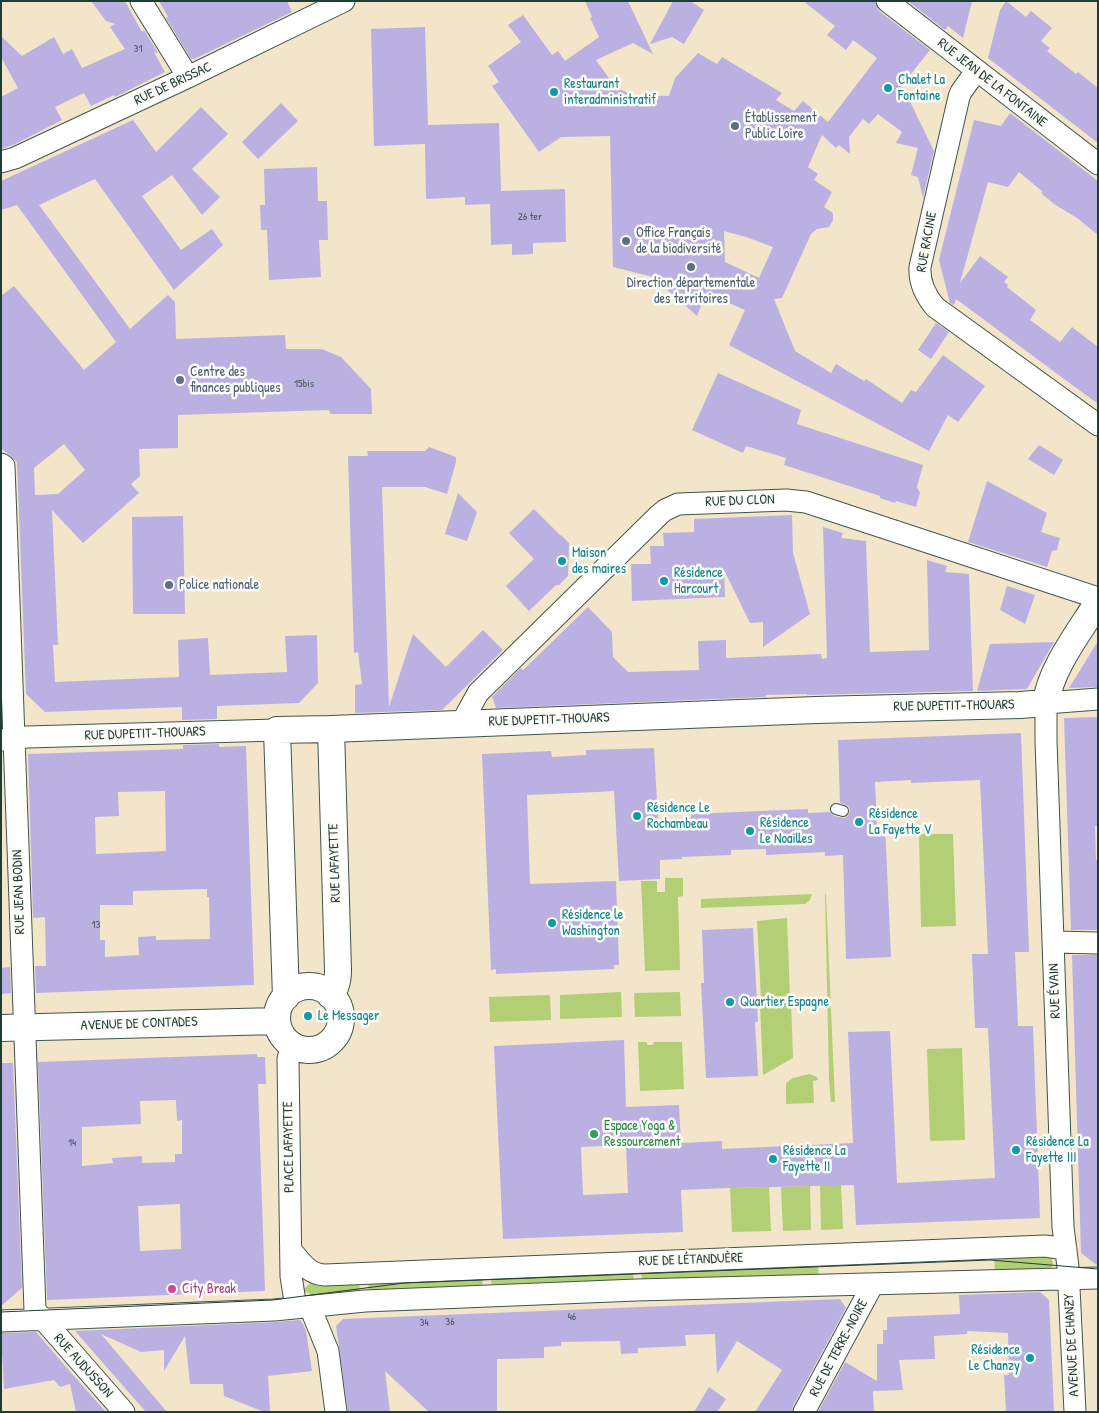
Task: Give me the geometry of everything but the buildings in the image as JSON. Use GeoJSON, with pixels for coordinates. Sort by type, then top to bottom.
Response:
{"type":"FeatureCollection","features":[{"type":"Feature","properties":{"kind":"street"},"geometry":{"type":"LineString","coordinates":[[142,1],[188,77]]}},
{"type":"Feature","properties":{"kind":"street","name":"RUE DE BRISSAC"},"geometry":{"type":"LineString","coordinates":[[1,162],[15,158],[188,77],[344,1]]}},
{"type":"Feature","properties":{"kind":"street","name":"RUE JEAN DE LA FONTAINE"},"geometry":{"type":"LineString","coordinates":[[887,1],[1098,164]]}},
{"type":"Feature","properties":{"kind":"street","name":"RUE RACINE"},"geometry":{"type":"LineString","coordinates":[[976,71],[959,97],[920,267],[920,280],[923,290],[935,306],[1098,425]]}},
{"type":"Feature","properties":{"kind":"street","name":"RUE JEAN BODIN"},"geometry":{"type":"LineString","coordinates":[[1,464],[4,466],[12,1027],[35,1310],[42,1320]]}},
{"type":"Feature","properties":{"kind":"street","name":"RUE DU CLON"},"geometry":{"type":"LineString","coordinates":[[461,724],[478,693],[665,510],[673,505],[684,503],[800,501],[1098,600]]}},
{"type":"Feature","properties":{"kind":"street"},"geometry":{"type":"LineString","coordinates":[[1046,703],[1047,694],[1055,672],[1098,600]]}},
{"type":"Feature","properties":{"kind":"street","name":"RUE DUPETIT-THOUARS"},"geometry":{"type":"LineString","coordinates":[[7,739],[331,730],[672,715],[1046,703],[1098,699]]}},
{"type":"Feature","properties":{"kind":"street","name":"RUE ÉVAIN"},"geometry":{"type":"LineString","coordinates":[[1046,703],[1062,1221],[1068,1278]]}},
{"type":"Feature","properties":{"kind":"street"},"geometry":{"type":"LineString","coordinates":[[277,730],[286,997]]}},
{"type":"Feature","properties":{"kind":"street","name":"RUE LAFAYETTE"},"geometry":{"type":"LineString","coordinates":[[330,995],[338,979],[331,730]]}},
{"type":"Feature","properties":{"kind":"street"},"geometry":{"type":"LineString","coordinates":[[1054,942],[1098,943]]}},
{"type":"Feature","properties":{"kind":"street"},"geometry":{"type":"LineString","coordinates":[[309,987],[322,990],[330,995],[336,1003],[340,1016],[339,1028],[333,1038],[326,1045],[315,1049],[303,1050],[292,1045],[281,1034],[277,1021],[279,1008],[286,997],[296,989],[309,987]]}},
{"type":"Feature","properties":{"kind":"street","name":"AVENUE DE CONTADES"},"geometry":{"type":"LineString","coordinates":[[12,1027],[277,1021]]}},
{"type":"Feature","properties":{"kind":"street","name":"PLACE LAFAYETTE"},"geometry":{"type":"LineString","coordinates":[[292,1045],[288,1059],[291,1276],[303,1307],[328,1351],[336,1412]]}},
{"type":"Feature","properties":{"kind":"street","name":"RUE DE LÉTANDUÈRE"},"geometry":{"type":"LineString","coordinates":[[291,1250],[307,1269],[316,1274],[325,1275],[1045,1246],[1066,1249]]}},
{"type":"Feature","properties":{"kind":"street","name":"AVENUE DE CHANZY"},"geometry":{"type":"LineString","coordinates":[[1068,1278],[1075,1412]]}},
{"type":"Feature","properties":{"kind":"street"},"geometry":{"type":"LineString","coordinates":[[1,1321],[303,1307],[365,1301],[478,1296],[1098,1278]]}},
{"type":"Feature","properties":{"kind":"street","name":"RUE DE TERRE-NOIRE"},"geometry":{"type":"LineString","coordinates":[[804,1412],[873,1284]]}},
{"type":"Feature","properties":{"kind":"street","name":"RUE AUDUSSON"},"geometry":{"type":"LineString","coordinates":[[42,1320],[124,1412]]}},
{"type":"Feature","properties":{"kind":"green space"},"geometry":{"type":"Polygon","coordinates":[[[919,834],[953,834],[956,926],[921,927],[919,834]]]}},
{"type":"Feature","properties":{"kind":"green space"},"geometry":{"type":"Polygon","coordinates":[[[665,878],[683,878],[683,896],[678,897],[680,970],[645,971],[641,881],[657,881],[657,892],[665,892],[665,878]]]}},
{"type":"Feature","properties":{"kind":"green space"},"geometry":{"type":"Polygon","coordinates":[[[812,894],[810,900],[805,904],[701,908],[701,899],[812,894]]]}},
{"type":"Feature","properties":{"kind":"green space"},"geometry":{"type":"Polygon","coordinates":[[[825,894],[835,1102],[831,1102],[829,1079],[825,894]]]}},
{"type":"Feature","properties":{"kind":"green space"},"geometry":{"type":"Polygon","coordinates":[[[787,918],[790,996],[761,998],[757,921],[787,918]]]}},
{"type":"Feature","properties":{"kind":"green space"},"geometry":{"type":"Polygon","coordinates":[[[621,992],[622,1017],[560,1019],[560,995],[621,992]]]}},
{"type":"Feature","properties":{"kind":"green space"},"geometry":{"type":"Polygon","coordinates":[[[680,992],[681,1016],[635,1017],[634,993],[680,992]]]}},
{"type":"Feature","properties":{"kind":"green space"},"geometry":{"type":"Polygon","coordinates":[[[550,995],[551,1020],[490,1022],[489,997],[550,995]]]}},
{"type":"Feature","properties":{"kind":"green space"},"geometry":{"type":"Polygon","coordinates":[[[791,1002],[793,1058],[763,1075],[760,1004],[791,1002]]]}},
{"type":"Feature","properties":{"kind":"green space"},"geometry":{"type":"Polygon","coordinates":[[[638,1042],[647,1042],[647,1045],[653,1045],[654,1042],[682,1042],[684,1089],[640,1091],[638,1042]]]}},
{"type":"Feature","properties":{"kind":"green space"},"geometry":{"type":"Polygon","coordinates":[[[962,1048],[965,1140],[930,1141],[927,1049],[962,1048]]]}},
{"type":"Feature","properties":{"kind":"green space"},"geometry":{"type":"Polygon","coordinates":[[[809,1074],[817,1077],[818,1080],[813,1081],[814,1103],[786,1104],[786,1083],[793,1078],[809,1074]]]}},
{"type":"Feature","properties":{"kind":"green space"},"geometry":{"type":"Polygon","coordinates":[[[820,1185],[841,1185],[843,1229],[821,1230],[820,1185]]]}},
{"type":"Feature","properties":{"kind":"green space"},"geometry":{"type":"Polygon","coordinates":[[[810,1186],[811,1230],[783,1231],[781,1187],[810,1186]]]}},
{"type":"Feature","properties":{"kind":"green space"},"geometry":{"type":"Polygon","coordinates":[[[769,1187],[771,1231],[732,1232],[730,1188],[769,1187]]]}},
{"type":"Feature","properties":{"kind":"green space"},"geometry":{"type":"Polygon","coordinates":[[[994,1253],[1051,1256],[1053,1264],[1050,1270],[995,1274],[994,1253]]]}},
{"type":"Feature","properties":{"kind":"green space"},"geometry":{"type":"Polygon","coordinates":[[[818,1261],[819,1281],[642,1284],[641,1268],[818,1261]]]}},
{"type":"Feature","properties":{"kind":"green space"},"geometry":{"type":"Polygon","coordinates":[[[633,1268],[634,1285],[492,1290],[491,1274],[633,1268]]]}},
{"type":"Feature","properties":{"kind":"green space"},"geometry":{"type":"Polygon","coordinates":[[[482,1274],[483,1291],[369,1295],[368,1279],[482,1274]]]}},
{"type":"Feature","properties":{"kind":"green space"},"geometry":{"type":"Polygon","coordinates":[[[359,1279],[360,1295],[314,1296],[303,1290],[312,1281],[359,1279]]]}},
{"type":"Feature","properties":{"kind":"tram line"},"geometry":{"type":"LineString","coordinates":[[1,1312],[273,1300],[404,1283],[990,1260],[1098,1269]]}},
{"type":"Feature","properties":{"kind":"place","name":"Chalet La Fontaine"},"geometry":{"type":"Point","coordinates":[888,88]}},
{"type":"Feature","properties":{"kind":"place","name":"Restaurant interadministratif"},"geometry":{"type":"Point","coordinates":[554,92]}},
{"type":"Feature","properties":{"kind":"place","name":"Établissement Public Loire"},"geometry":{"type":"Point","coordinates":[735,126]}},
{"type":"Feature","properties":{"kind":"place","name":"Office Français de la biodiversité"},"geometry":{"type":"Point","coordinates":[626,241]}},
{"type":"Feature","properties":{"kind":"place","name":"Direction départementale des territoires"},"geometry":{"type":"Point","coordinates":[691,267]}},
{"type":"Feature","properties":{"kind":"place","name":"Centre des finances publiques"},"geometry":{"type":"Point","coordinates":[180,380]}},
{"type":"Feature","properties":{"kind":"place","name":"Maison des maires"},"geometry":{"type":"Point","coordinates":[562,561]}},
{"type":"Feature","properties":{"kind":"place","name":"Résidence Harcourt"},"geometry":{"type":"Point","coordinates":[664,581]}},
{"type":"Feature","properties":{"kind":"place","name":"Police nationale"},"geometry":{"type":"Point","coordinates":[169,585]}},
{"type":"Feature","properties":{"kind":"place","name":"Résidence Le Rochambeau"},"geometry":{"type":"Point","coordinates":[637,816]}},
{"type":"Feature","properties":{"kind":"place","name":"Résidence La Fayette V"},"geometry":{"type":"Point","coordinates":[859,822]}},
{"type":"Feature","properties":{"kind":"place","name":"Résidence Le Noailles"},"geometry":{"type":"Point","coordinates":[750,831]}},
{"type":"Feature","properties":{"kind":"place","name":"Résidence le Washington"},"geometry":{"type":"Point","coordinates":[552,923]}},
{"type":"Feature","properties":{"kind":"place","name":"Quartier Espagne"},"geometry":{"type":"Point","coordinates":[730,1002]}},
{"type":"Feature","properties":{"kind":"place","name":"Le Messager"},"geometry":{"type":"Point","coordinates":[308,1016]}},
{"type":"Feature","properties":{"kind":"place","name":"Espace Yoga & Ressourcement"},"geometry":{"type":"Point","coordinates":[594,1134]}},
{"type":"Feature","properties":{"kind":"place","name":"Résidence La Fayette III"},"geometry":{"type":"Point","coordinates":[1016,1150]}},
{"type":"Feature","properties":{"kind":"place","name":"Résidence La Fayette II"},"geometry":{"type":"Point","coordinates":[773,1159]}},
{"type":"Feature","properties":{"kind":"place","name":"City Break"},"geometry":{"type":"Point","coordinates":[172,1289]}},
{"type":"Feature","properties":{"kind":"place","name":"Résidence Le Chanzy"},"geometry":{"type":"Point","coordinates":[1030,1358]}}]}
